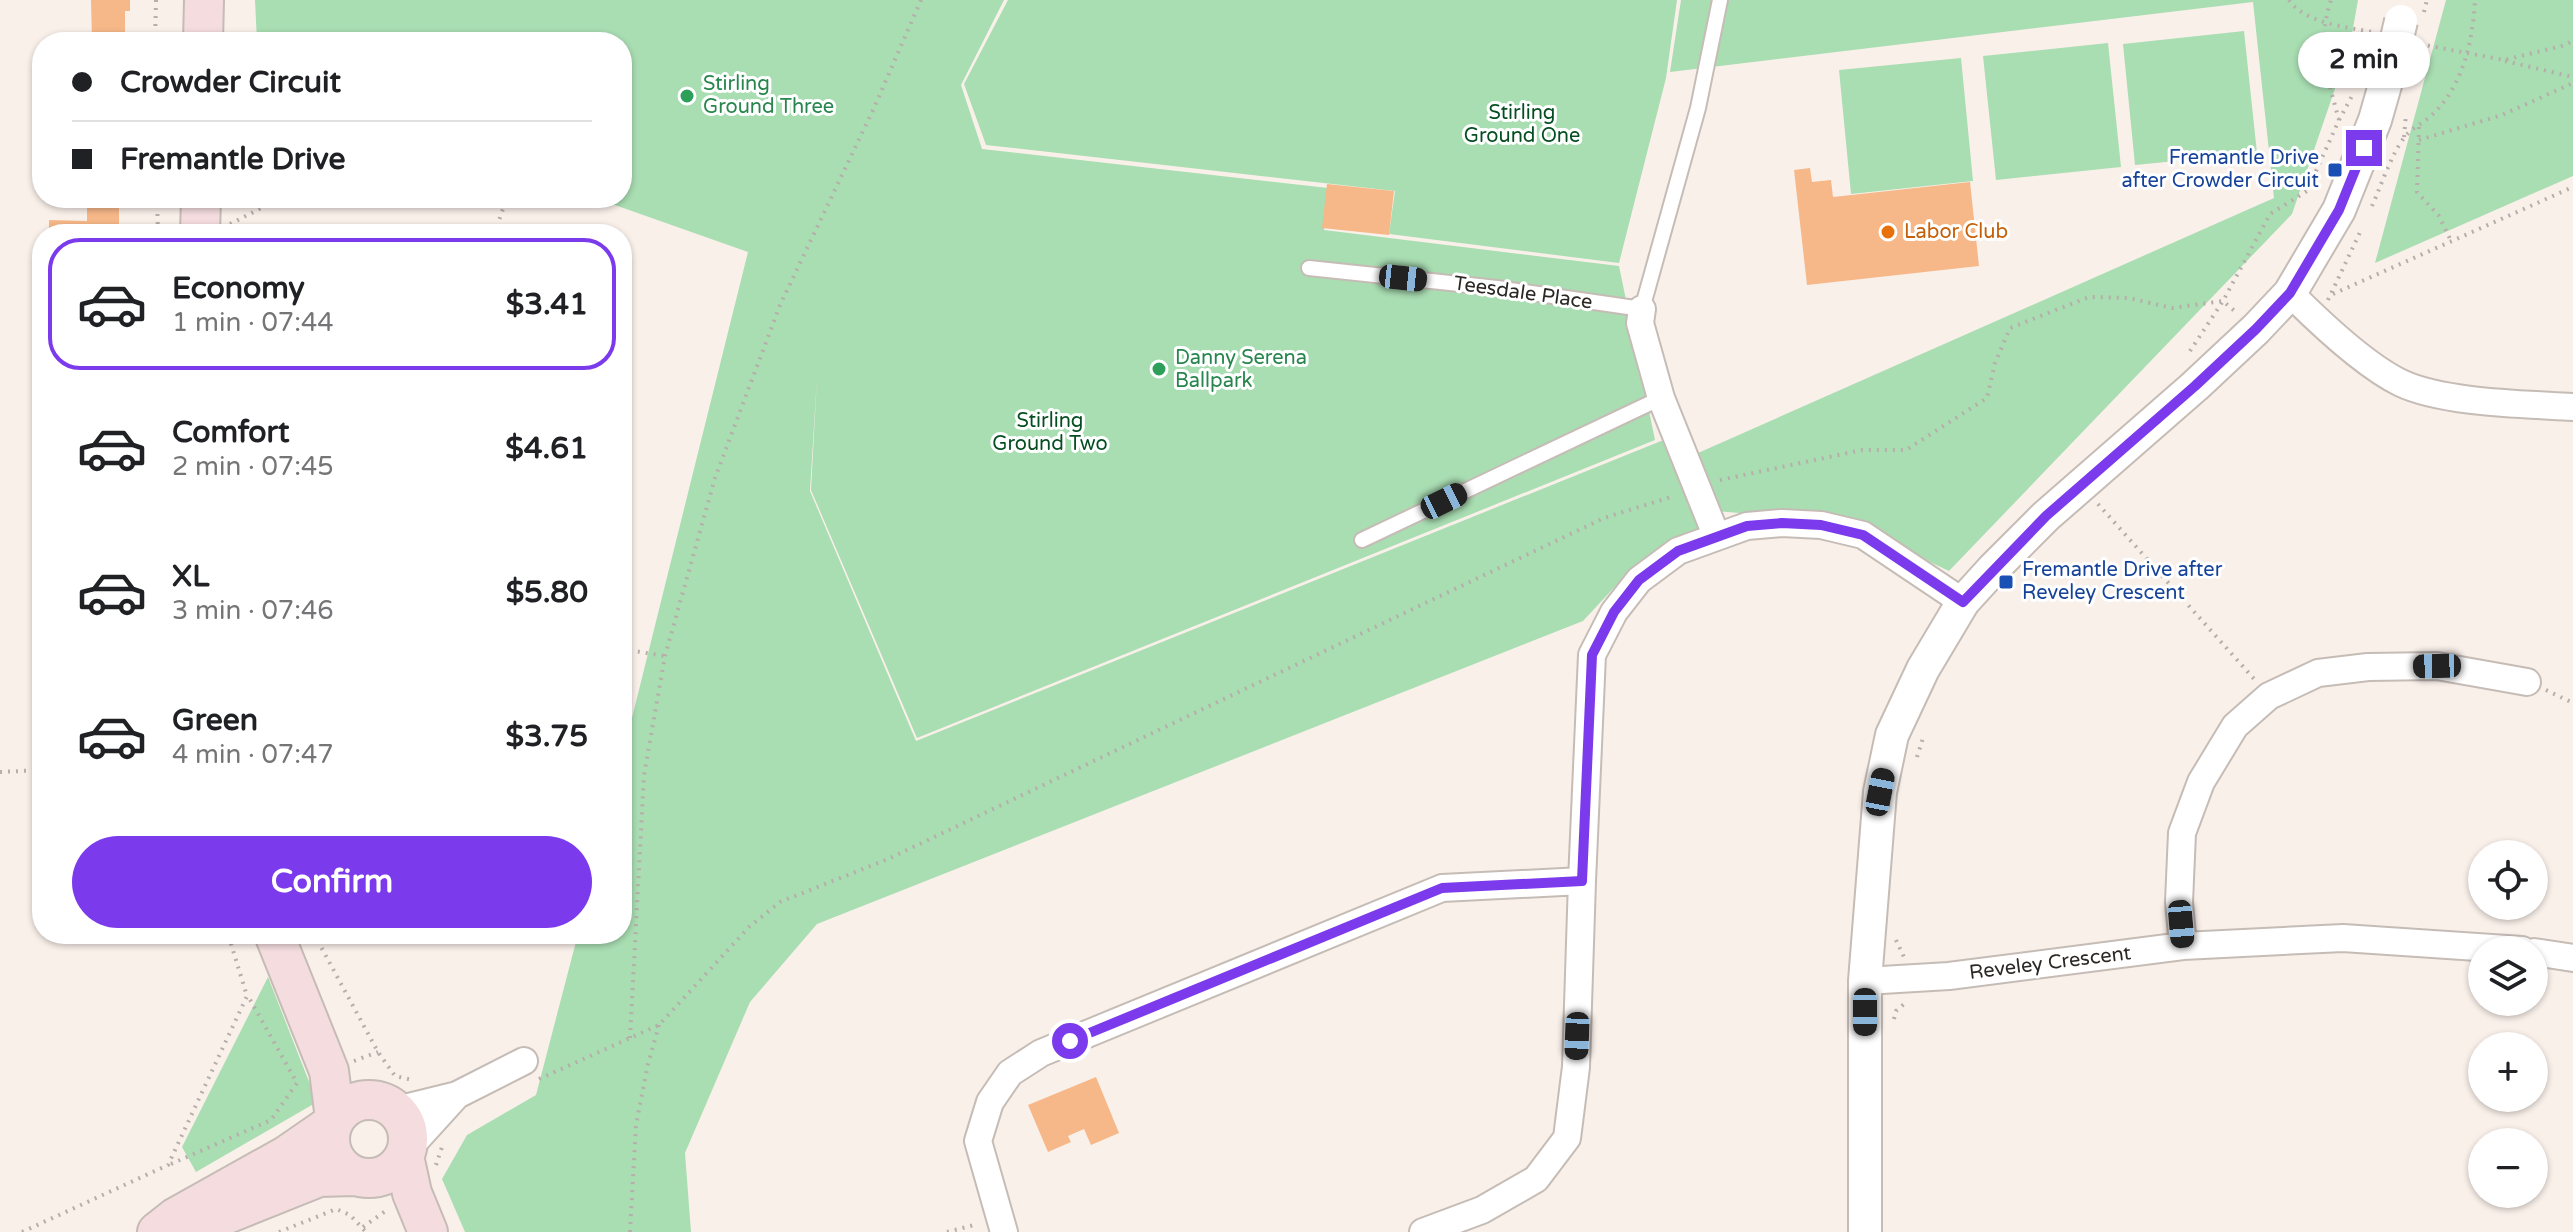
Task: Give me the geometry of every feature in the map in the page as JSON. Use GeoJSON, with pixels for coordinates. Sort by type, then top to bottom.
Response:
{"type":"FeatureCollection","features":[{"type":"Feature","properties":{"kind":"main road"},"geometry":{"type":"LineString","coordinates":[[203,32],[204,0]]}},
{"type":"Feature","properties":{"kind":"main road"},"geometry":{"type":"LineString","coordinates":[[278,944],[329,1071],[357,1113],[407,1127],[415,1159],[412,1193],[428,1232]]}},
{"type":"Feature","properties":{"kind":"main road"},"geometry":{"type":"LineString","coordinates":[[313,944],[357,1113]]}},
{"type":"Feature","properties":{"kind":"main road"},"geometry":{"type":"LineString","coordinates":[[357,1113],[329,1144],[333,1157],[343,1170],[359,1177],[392,1207],[407,1232]]}},
{"type":"Feature","properties":{"kind":"main road"},"geometry":{"type":"LineString","coordinates":[[157,1232],[176,1217],[357,1113]]}},
{"type":"Feature","properties":{"kind":"main road"},"geometry":{"type":"LineString","coordinates":[[178,1232],[319,1177],[374,1179],[415,1159]]}},
{"type":"Feature","properties":{"kind":"street"},"geometry":{"type":"LineString","coordinates":[[1865,1232],[1865,981],[1880,792],[1892,735],[1923,669],[1963,602],[2035,526],[2195,386],[2290,293],[2339,210],[2374,122],[2396,32]]}},
{"type":"Feature","properties":{"kind":"street"},"geometry":{"type":"LineString","coordinates":[[2290,293],[2379,369],[2400,382],[2440,394],[2573,407]]}},
{"type":"Feature","properties":{"kind":"street"},"geometry":{"type":"LineString","coordinates":[[1642,309],[1640,323],[1661,398],[1716,535]]}},
{"type":"Feature","properties":{"kind":"street"},"geometry":{"type":"LineString","coordinates":[[1423,1232],[1482,1210],[1536,1179],[1567,1138],[1576,1067],[1592,655],[1614,612],[1639,580],[1678,551],[1716,535],[1747,526],[1782,523],[1821,525],[1863,535],[1963,602]]}},
{"type":"Feature","properties":{"kind":"street"},"geometry":{"type":"LineString","coordinates":[[2183,946],[2179,902],[2182,833],[2201,782],[2221,748],[2235,726],[2269,696],[2318,673],[2368,667],[2437,666],[2527,682]]}},
{"type":"Feature","properties":{"kind":"street"},"geometry":{"type":"LineString","coordinates":[[1002,1225],[978,1141],[990,1102],[1010,1073],[1041,1053],[1442,888],[1582,881]]}},
{"type":"Feature","properties":{"kind":"street","name":"Reveley Crescent"},"geometry":{"type":"LineString","coordinates":[[1865,981],[2090,959],[2183,946],[2343,938],[2468,944]]}},
{"type":"Feature","properties":{"kind":"street"},"geometry":{"type":"LineString","coordinates":[[2548,954],[2573,958]]}},
{"type":"Feature","properties":{"kind":"street"},"geometry":{"type":"LineString","coordinates":[[357,1113],[457,1095],[530,1071]]}},
{"type":"Feature","properties":{"kind":"street"},"geometry":{"type":"LineString","coordinates":[[415,1159],[457,1095]]}},
{"type":"Feature","properties":{"kind":"lane"},"geometry":{"type":"LineString","coordinates":[[1642,309],[1698,108],[1720,0]]}},
{"type":"Feature","properties":{"kind":"lane","name":"Teesdale Place"},"geometry":{"type":"LineString","coordinates":[[1309,268],[1497,288],[1642,309]]}},
{"type":"Feature","properties":{"kind":"lane"},"geometry":{"type":"LineString","coordinates":[[1362,540],[1661,398]]}},
{"type":"Feature","properties":{"kind":"path"},"geometry":{"type":"LineString","coordinates":[[155,32],[156,0]]}},
{"type":"Feature","properties":{"kind":"path"},"geometry":{"type":"LineString","coordinates":[[630,1038],[644,775],[665,656],[715,478],[780,305],[874,108],[921,0]]}},
{"type":"Feature","properties":{"kind":"path"},"geometry":{"type":"LineString","coordinates":[[2289,0],[2294,9],[2324,21],[2396,32],[2573,80]]}},
{"type":"Feature","properties":{"kind":"path"},"geometry":{"type":"LineString","coordinates":[[530,1071],[630,1038],[659,1025],[749,927],[780,902],[888,859],[1604,518],[1723,478],[1862,450],[1906,450],[1987,398],[1995,363],[2010,328],[2089,297],[2129,298],[2172,308],[2223,301],[2270,214],[2307,191],[2339,120],[2322,45],[2324,21],[2331,0]]}},
{"type":"Feature","properties":{"kind":"path"},"geometry":{"type":"LineString","coordinates":[[2371,209],[2404,137],[2444,102],[2468,54],[2475,0]]}},
{"type":"Feature","properties":{"kind":"path"},"geometry":{"type":"LineString","coordinates":[[2504,60],[2573,41]]}},
{"type":"Feature","properties":{"kind":"path"},"geometry":{"type":"LineString","coordinates":[[2419,140],[2502,115],[2573,80]]}},
{"type":"Feature","properties":{"kind":"path"},"geometry":{"type":"LineString","coordinates":[[2420,125],[2417,192],[2439,216],[2451,241]]}},
{"type":"Feature","properties":{"kind":"path"},"geometry":{"type":"LineString","coordinates":[[2364,223],[2331,294],[2573,187]]}},
{"type":"Feature","properties":{"kind":"path"},"geometry":{"type":"LineString","coordinates":[[225,224],[261,208]]}},
{"type":"Feature","properties":{"kind":"path"},"geometry":{"type":"LineString","coordinates":[[2096,503],[2269,696]]}},
{"type":"Feature","properties":{"kind":"path"},"geometry":{"type":"LineString","coordinates":[[632,651],[665,656]]}},
{"type":"Feature","properties":{"kind":"path"},"geometry":{"type":"LineString","coordinates":[[1913,767],[1926,728]]}},
{"type":"Feature","properties":{"kind":"path"},"geometry":{"type":"LineString","coordinates":[[0,772],[32,770]]}},
{"type":"Feature","properties":{"kind":"path"},"geometry":{"type":"LineString","coordinates":[[1894,1031],[1896,1011],[1910,1002],[1914,966],[1900,950],[1895,929]]}},
{"type":"Feature","properties":{"kind":"path"},"geometry":{"type":"LineString","coordinates":[[22,1232],[271,1120],[297,1083],[247,996],[231,944]]}},
{"type":"Feature","properties":{"kind":"path"},"geometry":{"type":"LineString","coordinates":[[316,944],[378,1052]]}},
{"type":"Feature","properties":{"kind":"path"},"geometry":{"type":"LineString","coordinates":[[168,1165],[247,996]]}},
{"type":"Feature","properties":{"kind":"path"},"geometry":{"type":"LineString","coordinates":[[630,1232],[636,1125],[659,1025]]}},
{"type":"Feature","properties":{"kind":"path"},"geometry":{"type":"LineString","coordinates":[[415,1159],[448,1135]]}},
{"type":"Feature","properties":{"kind":"path"},"geometry":{"type":"LineString","coordinates":[[279,1232],[336,1209],[350,1215],[364,1229]]}},
{"type":"Feature","properties":{"kind":"path"},"geometry":{"type":"LineString","coordinates":[[947,1232],[1002,1225]]}},
{"type":"Feature","properties":{"kind":"green space","name":"Stirling Ground Two"},"geometry":{"type":"Polygon","coordinates":[[[255,0],[1004,0],[961,85],[982,149],[1328,188],[1324,230],[1619,266],[1655,440],[917,738],[811,490],[817,377],[810,491],[916,741],[1666,439],[1700,527],[1622,579],[1583,621],[817,924],[750,1002],[685,1153],[691,1232],[465,1232],[442,1179],[467,1135],[536,1095],[575,944],[632,944],[632,718],[748,252],[623,208],[632,208],[632,32],[257,32],[255,0]]]}},
{"type":"Feature","properties":{"kind":"green space","name":"Stirling Ground One"},"geometry":{"type":"Polygon","coordinates":[[[1008,0],[1677,0],[1666,78],[1619,263],[1389,234],[1395,191],[986,145],[964,84],[1008,0]]]}},
{"type":"Feature","properties":{"kind":"green space"},"geometry":{"type":"Polygon","coordinates":[[[1681,0],[2358,0],[2350,45],[2292,214],[1949,571],[1845,522],[1716,511],[1698,453],[2274,198],[2253,2],[1670,72],[1681,0]]]}},
{"type":"Feature","properties":{"kind":"green space"},"geometry":{"type":"Polygon","coordinates":[[[2446,0],[2573,0],[2573,176],[2375,263],[2446,0]]]}},
{"type":"Feature","properties":{"kind":"green space"},"geometry":{"type":"Polygon","coordinates":[[[2244,31],[2257,153],[2135,165],[2123,44],[2244,31]]]}},
{"type":"Feature","properties":{"kind":"green space"},"geometry":{"type":"Polygon","coordinates":[[[2108,43],[2121,167],[1996,180],[1983,56],[2108,43]]]}},
{"type":"Feature","properties":{"kind":"green space"},"geometry":{"type":"Polygon","coordinates":[[[1961,58],[1973,181],[1851,194],[1839,70],[1961,58]]]}},
{"type":"Feature","properties":{"kind":"green space"},"geometry":{"type":"Polygon","coordinates":[[[268,977],[317,1102],[196,1172],[182,1147],[268,977]]]}},
{"type":"Feature","properties":{"kind":"building"},"geometry":{"type":"Polygon","coordinates":[[[91,0],[130,0],[130,11],[125,11],[125,32],[92,32],[91,0]]]}},
{"type":"Feature","properties":{"kind":"building","name":"Labor Club"},"geometry":{"type":"Polygon","coordinates":[[[1810,168],[1812,182],[1831,180],[1833,197],[1970,182],[1979,266],[1807,285],[1794,170],[1810,168]]]}},
{"type":"Feature","properties":{"kind":"building"},"geometry":{"type":"Polygon","coordinates":[[[1327,184],[1394,191],[1389,235],[1322,228],[1327,184]]]}},
{"type":"Feature","properties":{"kind":"building"},"geometry":{"type":"Polygon","coordinates":[[[87,208],[119,208],[119,224],[49,224],[49,220],[87,221],[87,208]]]}},
{"type":"Feature","properties":{"kind":"building"},"geometry":{"type":"Polygon","coordinates":[[[1096,1077],[1119,1133],[1091,1145],[1084,1129],[1068,1136],[1071,1142],[1048,1152],[1028,1105],[1096,1077]]]}},
{"type":"Feature","properties":{"kind":"place","name":"Stirling Ground Three"},"geometry":{"type":"Point","coordinates":[687,96]}},
{"type":"Feature","properties":{"kind":"place","name":"Fremantle Drive after Crowder Circuit"},"geometry":{"type":"Point","coordinates":[2335,170]}},
{"type":"Feature","properties":{"kind":"place","name":"Labor Club"},"geometry":{"type":"Point","coordinates":[1888,232]}},
{"type":"Feature","properties":{"kind":"place","name":"Danny Serena Ballpark"},"geometry":{"type":"Point","coordinates":[1159,369]}},
{"type":"Feature","properties":{"kind":"place","name":"Fremantle Drive after Reveley Crescent"},"geometry":{"type":"Point","coordinates":[2006,582]}},
{"type":"Feature","properties":{"kind":"route"},"geometry":{"type":"LineString","coordinates":[[1070,1041],[1442,888],[1582,881],[1592,655],[1614,612],[1639,580],[1678,551],[1716,535],[1747,526],[1782,523],[1821,525],[1863,535],[1963,602],[2046,516],[2195,386],[2290,293],[2339,210],[2364,148]]}}]}
